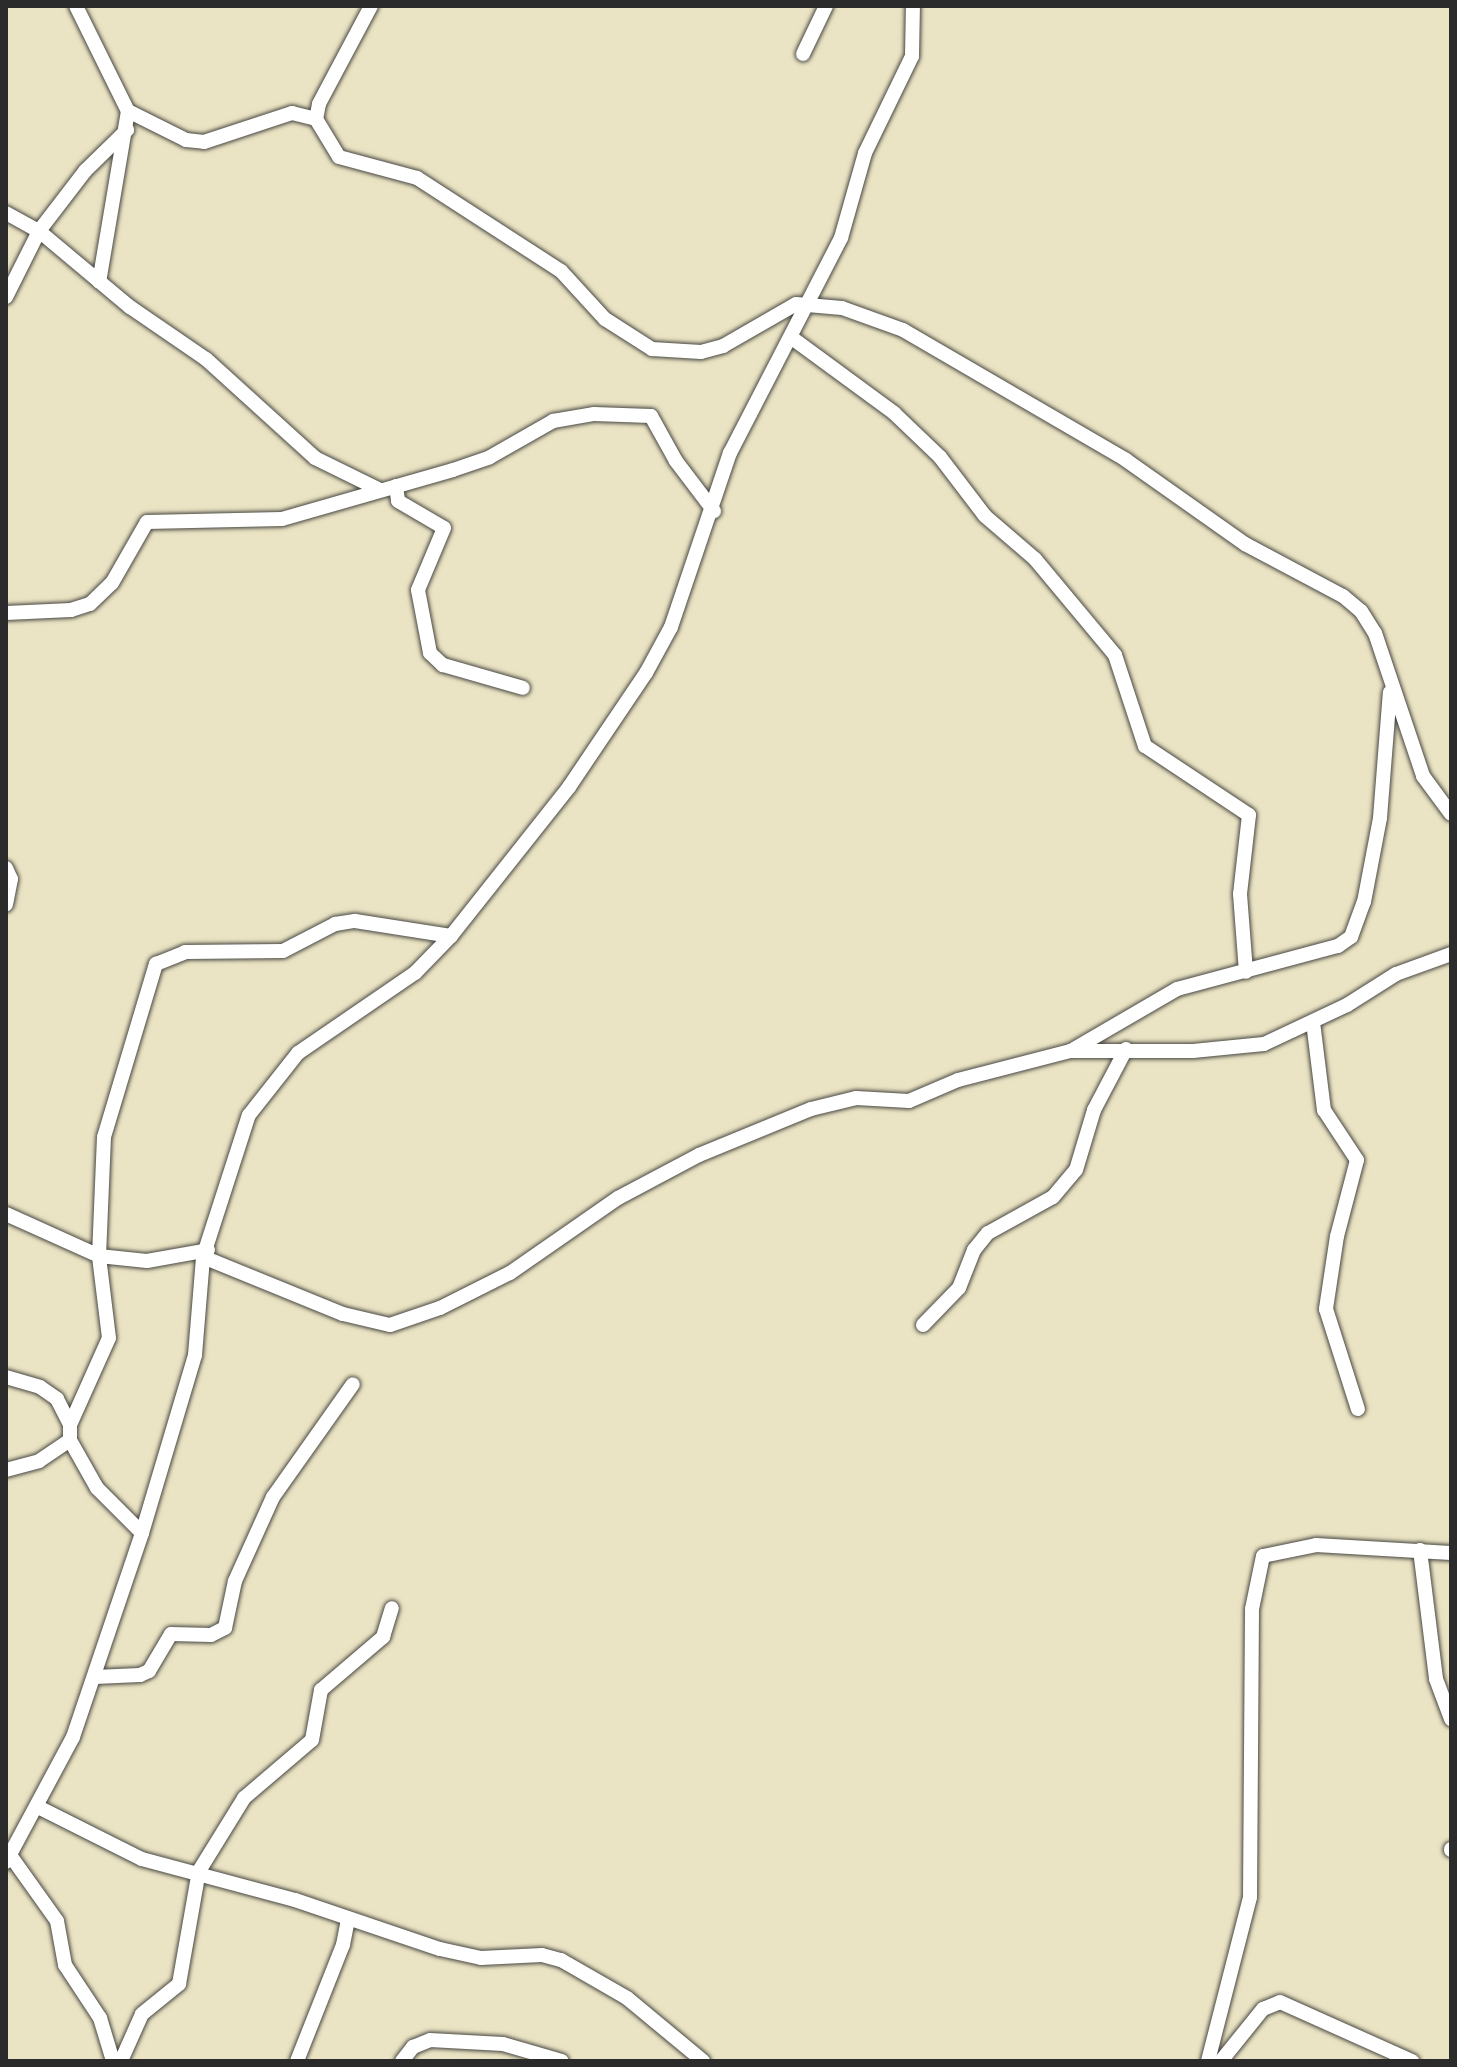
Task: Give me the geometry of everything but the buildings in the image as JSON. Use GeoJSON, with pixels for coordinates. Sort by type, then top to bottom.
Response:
{"type":"FeatureCollection","features":[{"type":"Feature","properties":{"kind":"street"},"geometry":{"type":"LineString","coordinates":[[76,6],[128,111],[129,129],[99,282]]}},
{"type":"Feature","properties":{"kind":"street"},"geometry":{"type":"LineString","coordinates":[[316,119],[334,70],[371,6]]}},
{"type":"Feature","properties":{"kind":"street"},"geometry":{"type":"LineString","coordinates":[[803,54],[826,6]]}},
{"type":"Feature","properties":{"kind":"street"},"geometry":{"type":"LineString","coordinates":[[113,2061],[100,2018],[65,1965],[57,1921],[8,1858],[73,1737],[95,1677],[112,1613],[142,1533],[195,1355],[206,1254],[249,1115],[277,1074],[328,1027],[415,973],[451,936],[618,719],[671,627],[714,511],[730,453],[810,302],[849,215],[865,153],[907,70],[917,10]]}},
{"type":"Feature","properties":{"kind":"street"},"geometry":{"type":"LineString","coordinates":[[128,111],[186,140],[204,142],[292,113],[316,119],[339,157],[417,178],[561,271],[605,319],[652,349],[701,352],[723,346],[785,307],[810,302],[842,308],[916,338],[1126,460],[1245,544],[1343,596],[1375,633],[1423,776],[1451,814]]}},
{"type":"Feature","properties":{"kind":"street"},"geometry":{"type":"LineString","coordinates":[[6,297],[39,231],[85,171],[129,129]]}},
{"type":"Feature","properties":{"kind":"street"},"geometry":{"type":"LineString","coordinates":[[6,213],[39,231],[99,282],[206,359],[315,458],[388,488],[398,501],[444,528],[418,590],[430,653],[443,665],[523,688]]}},
{"type":"Feature","properties":{"kind":"street"},"geometry":{"type":"LineString","coordinates":[[792,338],[894,413],[940,457],[985,516],[1035,559],[1115,655],[1145,746],[1249,815],[1240,894],[1246,972]]}},
{"type":"Feature","properties":{"kind":"street"},"geometry":{"type":"LineString","coordinates":[[6,613],[71,610],[90,604],[112,583],[147,522],[282,519],[490,457],[553,421],[594,414],[639,414],[658,421],[676,461],[714,511]]}},
{"type":"Feature","properties":{"kind":"street"},"geometry":{"type":"LineString","coordinates":[[1070,1051],[1177,989],[1338,946],[1359,922],[1380,818],[1391,684]]}},
{"type":"Feature","properties":{"kind":"street"},"geometry":{"type":"LineString","coordinates":[[6,868],[11,879],[6,905]]}},
{"type":"Feature","properties":{"kind":"street"},"geometry":{"type":"LineString","coordinates":[[6,1470],[39,1461],[70,1433],[109,1338],[99,1256],[107,1119],[133,1051],[150,976],[162,958],[185,952],[283,951],[335,924],[355,921],[451,936]]}},
{"type":"Feature","properties":{"kind":"street"},"geometry":{"type":"LineString","coordinates":[[6,1214],[99,1256],[147,1261],[206,1254],[343,1314],[390,1325],[440,1308],[510,1273],[618,1198],[699,1155],[811,1109],[847,1099],[909,1101],[958,1080],[1070,1051],[1237,1049],[1264,1044],[1313,1022],[1396,974],[1451,954]]}},
{"type":"Feature","properties":{"kind":"street"},"geometry":{"type":"LineString","coordinates":[[1313,1022],[1324,1110],[1357,1160],[1337,1236],[1326,1309],[1358,1409]]}},
{"type":"Feature","properties":{"kind":"street"},"geometry":{"type":"LineString","coordinates":[[923,1325],[959,1288],[974,1250],[988,1233],[1053,1197],[1076,1170],[1094,1110],[1126,1049]]}},
{"type":"Feature","properties":{"kind":"street"},"geometry":{"type":"LineString","coordinates":[[6,1377],[48,1393],[97,1488],[142,1533]]}},
{"type":"Feature","properties":{"kind":"street"},"geometry":{"type":"LineString","coordinates":[[95,1677],[140,1675],[149,1671],[171,1634],[211,1635],[225,1628],[235,1581],[273,1497],[353,1384]]}},
{"type":"Feature","properties":{"kind":"street"},"geometry":{"type":"LineString","coordinates":[[1208,2061],[1250,1897],[1252,1609],[1260,1564],[1269,1553],[1316,1545],[1451,1553]]}},
{"type":"Feature","properties":{"kind":"street"},"geometry":{"type":"LineString","coordinates":[[1420,1550],[1436,1679],[1451,1719]]}},
{"type":"Feature","properties":{"kind":"street"},"geometry":{"type":"LineString","coordinates":[[121,2061],[142,2014],[179,1984],[199,1871],[244,1798],[312,1740],[321,1690],[383,1637],[392,1608]]}},
{"type":"Feature","properties":{"kind":"street"},"geometry":{"type":"LineString","coordinates":[[38,1807],[129,1854],[199,1871],[458,1954],[542,1955],[576,1966],[627,1998],[703,2061]]}},
{"type":"Feature","properties":{"kind":"street"},"geometry":{"type":"LineString","coordinates":[[297,2061],[343,1945],[348,1919]]}},
{"type":"Feature","properties":{"kind":"street"},"geometry":{"type":"LineString","coordinates":[[1221,2061],[1263,2009],[1280,2002],[1412,2061]]}},
{"type":"Feature","properties":{"kind":"street"},"geometry":{"type":"LineString","coordinates":[[402,2061],[413,2047],[430,2040],[503,2044],[562,2061]]}}]}
